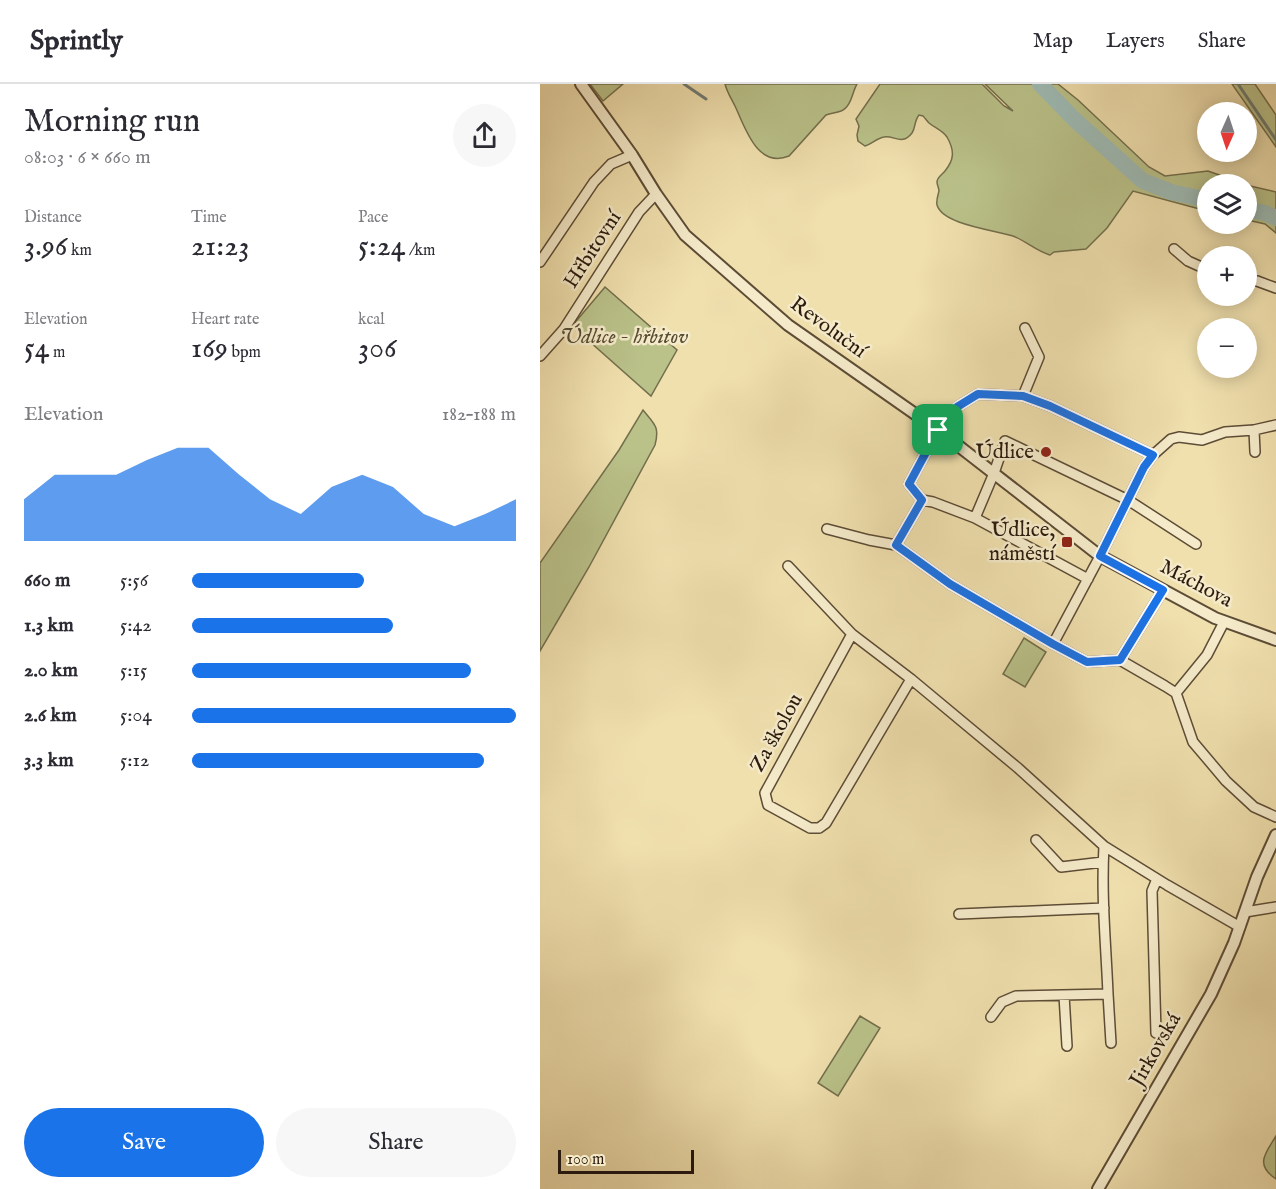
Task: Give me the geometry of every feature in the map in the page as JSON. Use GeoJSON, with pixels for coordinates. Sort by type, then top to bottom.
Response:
{"type":"FeatureCollection","features":[{"type":"Feature","properties":{"kind":"street","name":"Revoluční"},"geometry":{"type":"LineString","coordinates":[[581,84],[685,235],[788,325],[938,430],[994,473]]}},
{"type":"Feature","properties":{"kind":"street"},"geometry":{"type":"LineString","coordinates":[[540,262],[594,182],[611,164],[632,155]]}},
{"type":"Feature","properties":{"kind":"street","name":"Hřbitovní"},"geometry":{"type":"LineString","coordinates":[[540,356],[564,329],[639,212],[656,194]]}},
{"type":"Feature","properties":{"kind":"street"},"geometry":{"type":"LineString","coordinates":[[1174,249],[1188,261],[1197,265]]}},
{"type":"Feature","properties":{"kind":"street"},"geometry":{"type":"LineString","coordinates":[[1257,281],[1276,288]]}},
{"type":"Feature","properties":{"kind":"street"},"geometry":{"type":"LineString","coordinates":[[1023,396],[1039,357],[1025,328]]}},
{"type":"Feature","properties":{"kind":"street"},"geometry":{"type":"LineString","coordinates":[[1088,579],[975,518],[922,500],[909,484],[938,430],[957,407],[978,394],[1023,396],[1050,406],[1153,455]]}},
{"type":"Feature","properties":{"kind":"street"},"geometry":{"type":"LineString","coordinates":[[1053,644],[1144,467],[1153,455],[1171,439],[1179,437],[1202,440],[1225,432],[1254,430],[1276,425]]}},
{"type":"Feature","properties":{"kind":"street"},"geometry":{"type":"LineString","coordinates":[[1254,430],[1255,452]]}},
{"type":"Feature","properties":{"kind":"street"},"geometry":{"type":"LineString","coordinates":[[975,518],[1005,441],[1128,500],[1196,544]]}},
{"type":"Feature","properties":{"kind":"street","name":"Máchova"},"geometry":{"type":"LineString","coordinates":[[994,473],[1100,556],[1224,622],[1276,640]]}},
{"type":"Feature","properties":{"kind":"street"},"geometry":{"type":"LineString","coordinates":[[896,545],[922,500]]}},
{"type":"Feature","properties":{"kind":"street"},"geometry":{"type":"LineString","coordinates":[[827,528],[896,545],[950,584],[1087,662],[1120,660],[1176,693],[1193,742],[1226,781],[1254,807],[1276,817]]}},
{"type":"Feature","properties":{"kind":"street"},"geometry":{"type":"LineString","coordinates":[[788,566],[852,634],[1018,768],[1104,846],[1240,927]]}},
{"type":"Feature","properties":{"kind":"street"},"geometry":{"type":"LineString","coordinates":[[1120,660],[1163,590]]}},
{"type":"Feature","properties":{"kind":"street"},"geometry":{"type":"LineString","coordinates":[[1176,693],[1207,655],[1224,622]]}},
{"type":"Feature","properties":{"kind":"street","name":"Za školou"},"geometry":{"type":"LineString","coordinates":[[852,634],[765,793],[768,805],[810,828],[819,828],[826,823],[910,679]]}},
{"type":"Feature","properties":{"kind":"street","name":"Jirkovská"},"geometry":{"type":"LineString","coordinates":[[1098,1189],[1211,994],[1225,965],[1257,877],[1276,835]]}},
{"type":"Feature","properties":{"kind":"street"},"geometry":{"type":"LineString","coordinates":[[1036,840],[1061,867],[1103,861]]}},
{"type":"Feature","properties":{"kind":"street"},"geometry":{"type":"LineString","coordinates":[[1104,846],[1104,908],[1111,1044]]}},
{"type":"Feature","properties":{"kind":"street"},"geometry":{"type":"LineString","coordinates":[[1156,1034],[1152,891],[1157,879]]}},
{"type":"Feature","properties":{"kind":"street"},"geometry":{"type":"LineString","coordinates":[[1245,912],[1276,907]]}},
{"type":"Feature","properties":{"kind":"street"},"geometry":{"type":"LineString","coordinates":[[959,914],[1104,908]]}},
{"type":"Feature","properties":{"kind":"street"},"geometry":{"type":"LineString","coordinates":[[991,1017],[1002,1002],[1016,996],[1108,994]]}},
{"type":"Feature","properties":{"kind":"street"},"geometry":{"type":"LineString","coordinates":[[1064,995],[1067,1046]]}},
{"type":"Feature","properties":{"kind":"green space"},"geometry":{"type":"Polygon","coordinates":[[[590,84],[623,84],[603,101],[590,84]]]}},
{"type":"Feature","properties":{"kind":"green space"},"geometry":{"type":"Polygon","coordinates":[[[725,84],[857,84],[845,109],[826,115],[789,156],[778,158],[768,157],[754,144],[725,84]]]}},
{"type":"Feature","properties":{"kind":"green space"},"geometry":{"type":"Polygon","coordinates":[[[880,84],[982,84],[1004,106],[1013,111],[985,84],[1058,84],[1149,167],[1165,176],[1208,171],[1217,174],[1197,174],[1197,208],[1133,191],[1107,228],[1086,249],[1054,252],[1050,255],[1013,236],[970,226],[941,212],[937,205],[939,191],[937,180],[950,163],[952,151],[945,135],[923,116],[919,115],[912,133],[905,139],[884,137],[865,146],[858,141],[859,126],[856,119],[880,84]]]}},
{"type":"Feature","properties":{"kind":"green space"},"geometry":{"type":"Polygon","coordinates":[[[1232,84],[1255,84],[1276,115],[1276,147],[1257,120],[1257,102],[1245,102],[1232,84]]]}},
{"type":"Feature","properties":{"kind":"green space"},"geometry":{"type":"Polygon","coordinates":[[[1257,188],[1276,192],[1276,233],[1265,224],[1257,222],[1257,188]]]}},
{"type":"Feature","properties":{"kind":"green space","name":"Údlice - hřbitov"},"geometry":{"type":"Polygon","coordinates":[[[605,287],[677,350],[651,396],[572,326],[605,287]]]}},
{"type":"Feature","properties":{"kind":"green space"},"geometry":{"type":"Polygon","coordinates":[[[643,410],[656,429],[655,445],[589,567],[540,651],[540,563],[619,450],[643,410]]]}},
{"type":"Feature","properties":{"kind":"green space"},"geometry":{"type":"Polygon","coordinates":[[[1024,638],[1046,652],[1025,687],[1003,674],[1024,638]]]}},
{"type":"Feature","properties":{"kind":"green space"},"geometry":{"type":"Polygon","coordinates":[[[860,1016],[880,1028],[838,1096],[818,1083],[860,1016]]]}},
{"type":"Feature","properties":{"kind":"green space"},"geometry":{"type":"Polygon","coordinates":[[[1276,1136],[1276,1179],[1265,1168],[1264,1158],[1276,1136]]]}},
{"type":"Feature","properties":{"kind":"waterway"},"geometry":{"type":"LineString","coordinates":[[684,84],[706,99]]}},
{"type":"Feature","properties":{"kind":"waterway"},"geometry":{"type":"LineString","coordinates":[[1040,84],[1075,120],[1143,181],[1171,192],[1197,198]]}},
{"type":"Feature","properties":{"kind":"waterway"},"geometry":{"type":"LineString","coordinates":[[1238,84],[1276,140]]}},
{"type":"Feature","properties":{"kind":"waterway"},"geometry":{"type":"LineString","coordinates":[[1257,211],[1276,218]]}},
{"type":"Feature","properties":{"kind":"place","name":"Údlice"},"geometry":{"type":"Point","coordinates":[1046,452]}},
{"type":"Feature","properties":{"kind":"place","name":"Údlice, náměstí"},"geometry":{"type":"Point","coordinates":[1067,542]}},
{"type":"Feature","properties":{"kind":"route"},"geometry":{"type":"LineString","coordinates":[[978,394],[1023,396],[1050,406],[1153,455],[1144,467],[1100,556],[1163,590],[1120,660],[1087,662],[950,584],[896,545],[922,500],[909,484],[938,430],[957,407],[978,394]]}}]}
